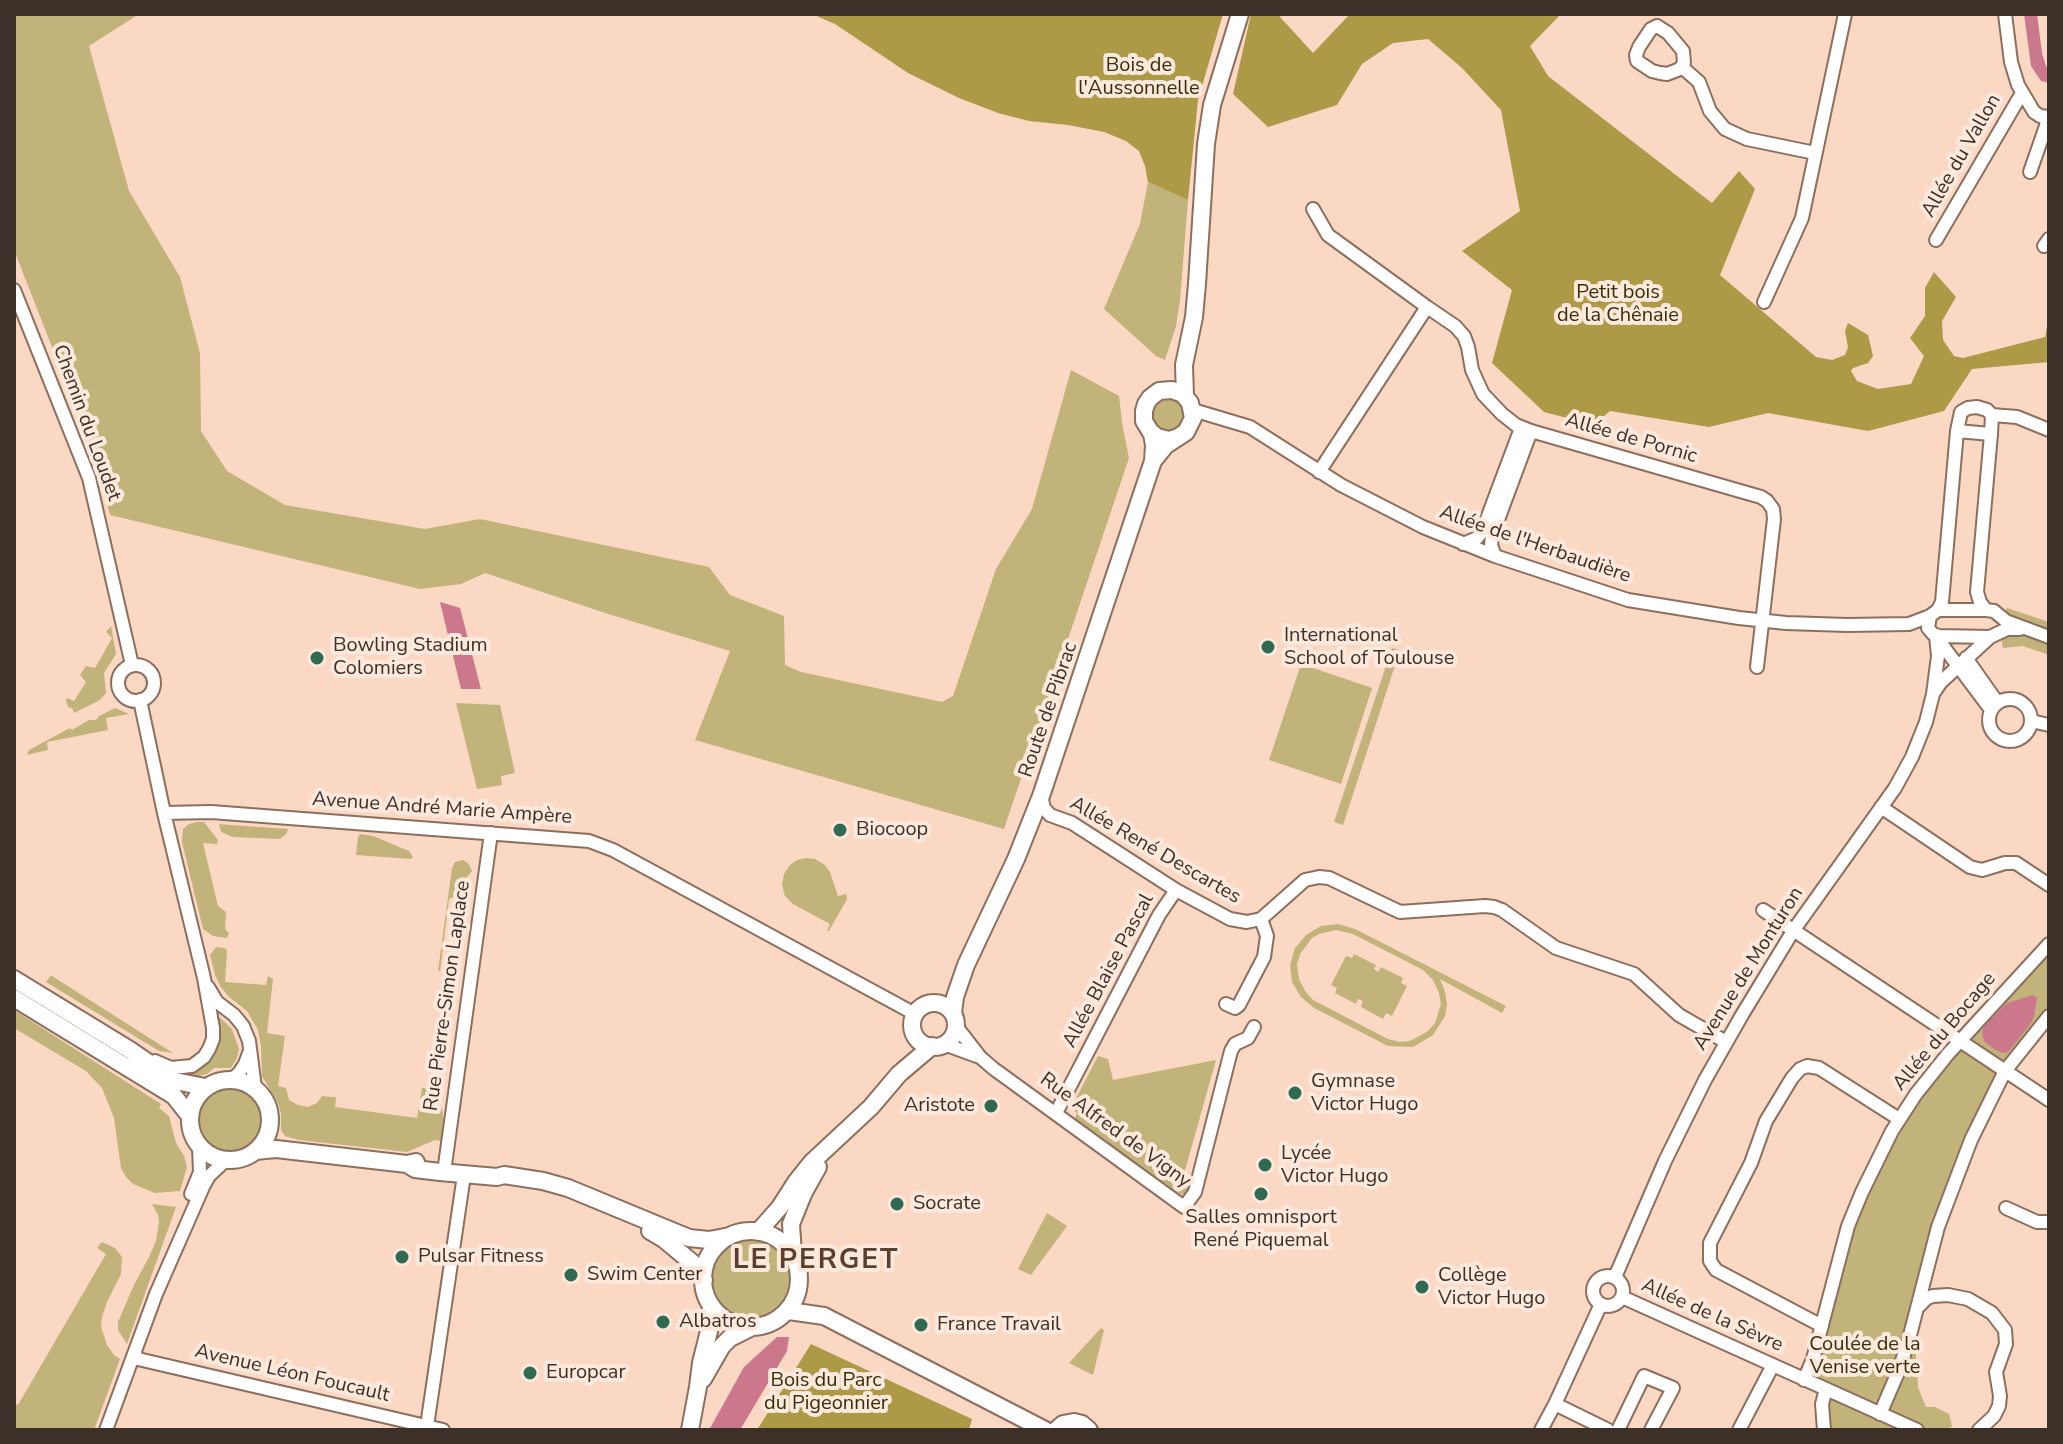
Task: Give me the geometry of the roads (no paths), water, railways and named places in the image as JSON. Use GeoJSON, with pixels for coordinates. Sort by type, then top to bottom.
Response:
{"type":"FeatureCollection","features":[{"type":"Feature","properties":{"kind":"main road"},"geometry":{"type":"LineString","coordinates":[[1184,365],[1190,411],[1183,435],[1163,439],[1152,434],[1144,421],[1145,407],[1153,395],[1166,390],[1178,379],[1184,365],[1194,317],[1206,144],[1212,105],[1240,14]]}},
{"type":"Feature","properties":{"kind":"main road"},"geometry":{"type":"LineString","coordinates":[[1166,390],[1175,391],[1190,411]]}},
{"type":"Feature","properties":{"kind":"main road","name":"Route de Pibrac"},"geometry":{"type":"LineString","coordinates":[[954,1020],[955,997],[966,965],[1016,859],[1041,796],[1153,461],[1152,434]]}},
{"type":"Feature","properties":{"kind":"main road","name":"Route de Pibrac"},"geometry":{"type":"LineString","coordinates":[[1153,461],[1175,438]]}},
{"type":"Feature","properties":{"kind":"main road","name":"Route de Pibrac"},"geometry":{"type":"LineString","coordinates":[[935,1003],[966,965]]}},
{"type":"Feature","properties":{"kind":"main road"},"geometry":{"type":"LineString","coordinates":[[14,979],[175,1081],[205,1087]]}},
{"type":"Feature","properties":{"kind":"main road"},"geometry":{"type":"LineString","coordinates":[[14,998],[174,1096],[189,1115]]}},
{"type":"Feature","properties":{"kind":"main road"},"geometry":{"type":"LineString","coordinates":[[758,1232],[812,1162],[871,1107],[899,1074],[952,1037],[954,1020],[943,1005],[935,1003],[925,1005],[915,1014],[912,1025],[921,1042],[938,1045]]}},
{"type":"Feature","properties":{"kind":"main road"},"geometry":{"type":"LineString","coordinates":[[899,1074],[914,1032]]}},
{"type":"Feature","properties":{"kind":"main road"},"geometry":{"type":"LineString","coordinates":[[232,1079],[255,1088],[266,1102],[269,1129],[255,1151],[242,1158],[226,1160],[209,1155],[199,1147],[191,1132],[189,1115],[194,1099],[205,1087],[213,1082],[232,1079]]}},
{"type":"Feature","properties":{"kind":"main road"},"geometry":{"type":"LineString","coordinates":[[269,1129],[281,1143],[299,1151]]}},
{"type":"Feature","properties":{"kind":"main road"},"geometry":{"type":"LineString","coordinates":[[255,1151],[299,1151],[407,1164],[415,1169],[543,1181],[568,1188],[689,1238],[709,1240],[743,1232],[758,1232],[778,1239],[793,1255],[800,1281],[789,1311],[774,1322],[750,1328],[730,1338],[698,1387]]}},
{"type":"Feature","properties":{"kind":"main road"},"geometry":{"type":"LineString","coordinates":[[793,1255],[791,1224],[818,1167],[819,1157]]}},
{"type":"Feature","properties":{"kind":"main road"},"geometry":{"type":"LineString","coordinates":[[407,1164],[416,1161],[500,1170],[504,1175]]}},
{"type":"Feature","properties":{"kind":"main road"},"geometry":{"type":"LineString","coordinates":[[608,1204],[674,1247],[695,1265],[704,1280]]}},
{"type":"Feature","properties":{"kind":"main road"},"geometry":{"type":"LineString","coordinates":[[730,1236],[712,1252],[705,1267],[705,1293],[711,1305],[726,1320],[750,1328]]}},
{"type":"Feature","properties":{"kind":"main road"},"geometry":{"type":"LineString","coordinates":[[800,1281],[824,1316]]}},
{"type":"Feature","properties":{"kind":"main road"},"geometry":{"type":"LineString","coordinates":[[690,1430],[710,1327],[711,1305]]}},
{"type":"Feature","properties":{"kind":"main road"},"geometry":{"type":"LineString","coordinates":[[789,1311],[824,1316],[1045,1430]]}},
{"type":"Feature","properties":{"kind":"main road"},"geometry":{"type":"LineString","coordinates":[[1056,1430],[1063,1424],[1074,1422],[1089,1430]]}},
{"type":"Feature","properties":{"kind":"street"},"geometry":{"type":"LineString","coordinates":[[1764,302],[1802,218],[1845,14]]}},
{"type":"Feature","properties":{"kind":"street","name":"Allée du Vallon"},"geometry":{"type":"LineString","coordinates":[[2005,14],[2011,62],[2022,93],[2034,112],[2048,117]]}},
{"type":"Feature","properties":{"kind":"street"},"geometry":{"type":"LineString","coordinates":[[1683,68],[1699,82],[1710,111],[1725,129],[1747,139],[1815,153]]}},
{"type":"Feature","properties":{"kind":"street","name":"Allée du Vallon"},"geometry":{"type":"LineString","coordinates":[[1936,240],[2022,93]]}},
{"type":"Feature","properties":{"kind":"street"},"geometry":{"type":"LineString","coordinates":[[2030,172],[2048,117]]}},
{"type":"Feature","properties":{"kind":"street","name":"Allée de Pornic"},"geometry":{"type":"LineString","coordinates":[[1313,209],[1328,235],[1461,332],[1483,394],[1502,414],[1526,429],[1766,499],[1773,509],[1774,519],[1763,620]]}},
{"type":"Feature","properties":{"kind":"street","name":"Chemin du Loudet"},"geometry":{"type":"LineString","coordinates":[[14,290],[89,478],[132,665]]}},
{"type":"Feature","properties":{"kind":"street"},"geometry":{"type":"LineString","coordinates":[[1319,472],[1427,307]]}},
{"type":"Feature","properties":{"kind":"street"},"geometry":{"type":"LineString","coordinates":[[14,328],[28,323]]}},
{"type":"Feature","properties":{"kind":"street"},"geometry":{"type":"LineString","coordinates":[[1991,434],[1957,431],[1960,415],[1968,408],[1984,408],[1992,415],[2017,417],[2049,430]]}},
{"type":"Feature","properties":{"kind":"street","name":"Allée de l'Herbaudière"},"geometry":{"type":"LineString","coordinates":[[1190,411],[1250,427],[1319,472],[1391,512],[1463,544],[1628,600],[1763,620],[1847,625],[1909,624],[1935,634],[1997,629]]}},
{"type":"Feature","properties":{"kind":"street"},"geometry":{"type":"LineString","coordinates":[[1986,610],[1977,592],[1992,415]]}},
{"type":"Feature","properties":{"kind":"street"},"geometry":{"type":"LineString","coordinates":[[1463,544],[1477,538],[1482,532],[1526,429]]}},
{"type":"Feature","properties":{"kind":"street"},"geometry":{"type":"LineString","coordinates":[[1495,556],[1492,536],[1526,429]]}},
{"type":"Feature","properties":{"kind":"street","name":"Avenue de Monturon"},"geometry":{"type":"LineString","coordinates":[[1615,1277],[1665,1161],[1726,1042],[1793,931],[1881,807],[1912,757],[1933,694],[1938,656],[1935,634],[1928,624],[1942,597],[1957,431]]}},
{"type":"Feature","properties":{"kind":"street"},"geometry":{"type":"LineString","coordinates":[[1934,613],[1994,611],[1997,629],[2027,629],[2049,637]]}},
{"type":"Feature","properties":{"kind":"street","name":"Allée de l'Herbaudière"},"geometry":{"type":"LineString","coordinates":[[1909,624],[1934,613]]}},
{"type":"Feature","properties":{"kind":"street"},"geometry":{"type":"LineString","coordinates":[[1757,667],[1763,620]]}},
{"type":"Feature","properties":{"kind":"street","name":"Avenue de Monturon"},"geometry":{"type":"LineString","coordinates":[[1933,694],[1941,682],[1997,629]]}},
{"type":"Feature","properties":{"kind":"street"},"geometry":{"type":"LineString","coordinates":[[1935,634],[1962,662],[1994,706]]}},
{"type":"Feature","properties":{"kind":"street"},"geometry":{"type":"LineString","coordinates":[[132,665],[147,669],[153,678],[151,692],[140,700],[125,698],[119,690],[120,675],[132,665]]}},
{"type":"Feature","properties":{"kind":"street"},"geometry":{"type":"LineString","coordinates":[[2008,698],[2020,701],[2030,712],[2031,721],[2028,731],[2021,738],[2009,741],[1996,737],[1989,726],[1988,716],[1994,706],[2008,698]]}},
{"type":"Feature","properties":{"kind":"street"},"geometry":{"type":"LineString","coordinates":[[130,1050],[164,1066],[179,1068],[192,1066],[204,1057],[213,1039],[204,978],[140,700]]}},
{"type":"Feature","properties":{"kind":"street"},"geometry":{"type":"LineString","coordinates":[[2031,721],[2049,725]]}},
{"type":"Feature","properties":{"kind":"street","name":"Allée René Descartes"},"geometry":{"type":"LineString","coordinates":[[1041,796],[1044,808],[1050,815],[1072,823],[1176,890],[1230,919],[1247,922],[1261,919],[1305,880],[1319,877],[1329,878],[1400,912],[1494,907],[1556,948],[1634,974],[1669,1007],[1726,1042]]}},
{"type":"Feature","properties":{"kind":"street"},"geometry":{"type":"LineString","coordinates":[[1881,807],[1970,867],[1982,870],[2016,863],[2049,885]]}},
{"type":"Feature","properties":{"kind":"street","name":"Avenue André Marie Ampère"},"geometry":{"type":"LineString","coordinates":[[164,813],[211,812],[589,841],[613,850],[915,1014]]}},
{"type":"Feature","properties":{"kind":"street","name":"Rue Pierre-Simon Laplace"},"geometry":{"type":"LineString","coordinates":[[445,1165],[491,833]]}},
{"type":"Feature","properties":{"kind":"street","name":"Allée Blaise Pascal"},"geometry":{"type":"LineString","coordinates":[[1056,1113],[1159,915],[1176,890]]}},
{"type":"Feature","properties":{"kind":"street"},"geometry":{"type":"LineString","coordinates":[[1763,910],[2049,1100]]}},
{"type":"Feature","properties":{"kind":"street"},"geometry":{"type":"LineString","coordinates":[[1226,1004],[1235,1008],[1239,1005],[1264,957],[1267,936],[1261,919]]}},
{"type":"Feature","properties":{"kind":"street","name":"Allée du Bocage"},"geometry":{"type":"LineString","coordinates":[[1804,1380],[1822,1326],[1848,1226],[1899,1119],[1960,1041],[2049,944]]}},
{"type":"Feature","properties":{"kind":"street"},"geometry":{"type":"LineString","coordinates":[[204,978],[211,995],[243,1026],[255,1088]]}},
{"type":"Feature","properties":{"kind":"street"},"geometry":{"type":"LineString","coordinates":[[1880,1414],[1899,1370],[1938,1227],[1976,1129],[2005,1071],[2049,1016]]}},
{"type":"Feature","properties":{"kind":"street","name":"Rue Alfred de Vigny"},"geometry":{"type":"LineString","coordinates":[[954,1020],[980,1057],[1184,1207],[1195,1192],[1231,1051],[1235,1044],[1248,1038],[1254,1027]]}},
{"type":"Feature","properties":{"kind":"street","name":"Rue Alfred de Vigny"},"geometry":{"type":"LineString","coordinates":[[938,1045],[980,1057]]}},
{"type":"Feature","properties":{"kind":"street"},"geometry":{"type":"LineString","coordinates":[[232,1079],[245,1064],[250,1050]]}},
{"type":"Feature","properties":{"kind":"street"},"geometry":{"type":"LineString","coordinates":[[1822,1326],[1720,1273],[1710,1261],[1710,1243],[1751,1163],[1766,1121],[1800,1069],[1807,1066],[1819,1068],[1899,1119]]}},
{"type":"Feature","properties":{"kind":"street"},"geometry":{"type":"LineString","coordinates":[[156,1294],[177,1226],[200,1172],[199,1147]]}},
{"type":"Feature","properties":{"kind":"street"},"geometry":{"type":"LineString","coordinates":[[106,1430],[156,1294],[203,1187],[209,1176],[226,1160]]}},
{"type":"Feature","properties":{"kind":"street"},"geometry":{"type":"LineString","coordinates":[[427,1426],[464,1175]]}},
{"type":"Feature","properties":{"kind":"street"},"geometry":{"type":"LineString","coordinates":[[2006,1208],[2037,1222],[2049,1222]]}},
{"type":"Feature","properties":{"kind":"street"},"geometry":{"type":"LineString","coordinates":[[1601,1277],[1615,1277],[1623,1287],[1622,1297],[1610,1306],[1601,1304],[1594,1296],[1593,1286],[1601,1277]]}},
{"type":"Feature","properties":{"kind":"street"},"geometry":{"type":"LineString","coordinates":[[1917,1308],[1927,1298],[1938,1295],[1968,1299],[1992,1313],[2005,1330],[2006,1344],[1996,1372],[1999,1406],[1994,1416],[1979,1430]]}},
{"type":"Feature","properties":{"kind":"street","name":"Allée de la Sèvre"},"geometry":{"type":"LineString","coordinates":[[1622,1297],[1917,1430]]}},
{"type":"Feature","properties":{"kind":"street"},"geometry":{"type":"LineString","coordinates":[[1541,1430],[1555,1404],[1582,1330],[1601,1304]]}},
{"type":"Feature","properties":{"kind":"street","name":"Avenue Léon Foucault"},"geometry":{"type":"LineString","coordinates":[[135,1354],[138,1359],[443,1430]]}},
{"type":"Feature","properties":{"kind":"street"},"geometry":{"type":"LineString","coordinates":[[1739,1430],[1773,1365]]}},
{"type":"Feature","properties":{"kind":"street"},"geometry":{"type":"LineString","coordinates":[[1618,1430],[1644,1376],[1673,1388],[1651,1430]]}},
{"type":"Feature","properties":{"kind":"street"},"geometry":{"type":"LineString","coordinates":[[1824,1430],[1822,1404],[1826,1389]]}},
{"type":"Feature","properties":{"kind":"street"},"geometry":{"type":"LineString","coordinates":[[1555,1404],[1608,1430]]}},
{"type":"Feature","properties":{"kind":"place","name":"International School of Toulouse"},"geometry":{"type":"Point","coordinates":[1268,647]}},
{"type":"Feature","properties":{"kind":"place","name":"Bowling Stadium Colomiers"},"geometry":{"type":"Point","coordinates":[317,658]}},
{"type":"Feature","properties":{"kind":"place","name":"Biocoop"},"geometry":{"type":"Point","coordinates":[840,830]}},
{"type":"Feature","properties":{"kind":"place","name":"Gymnase Victor Hugo"},"geometry":{"type":"Point","coordinates":[1295,1093]}},
{"type":"Feature","properties":{"kind":"place","name":"Aristote"},"geometry":{"type":"Point","coordinates":[991,1106]}},
{"type":"Feature","properties":{"kind":"place","name":"Lycée Victor Hugo"},"geometry":{"type":"Point","coordinates":[1265,1165]}},
{"type":"Feature","properties":{"kind":"place","name":"Salles omnisport René Piquemal"},"geometry":{"type":"Point","coordinates":[1261,1194]}},
{"type":"Feature","properties":{"kind":"place","name":"Socrate"},"geometry":{"type":"Point","coordinates":[897,1204]}},
{"type":"Feature","properties":{"kind":"place","name":"Pulsar Fitness"},"geometry":{"type":"Point","coordinates":[402,1257]}},
{"type":"Feature","properties":{"kind":"place","name":"Swim Center"},"geometry":{"type":"Point","coordinates":[571,1275]}},
{"type":"Feature","properties":{"kind":"place","name":"Collège Victor Hugo"},"geometry":{"type":"Point","coordinates":[1422,1287]}},
{"type":"Feature","properties":{"kind":"place","name":"Albatros"},"geometry":{"type":"Point","coordinates":[663,1322]}},
{"type":"Feature","properties":{"kind":"place","name":"France Travail"},"geometry":{"type":"Point","coordinates":[921,1325]}},
{"type":"Feature","properties":{"kind":"place","name":"Europcar"},"geometry":{"type":"Point","coordinates":[530,1373]}},
{"type":"Feature","properties":{"kind":"district","name":"LE PERGET"},"geometry":{"type":"Point","coordinates":[816,1261]}},
{"type":"Feature","properties":{"kind":"park label","name":"Bois de l'Aussonnelle"},"geometry":{"type":"Point","coordinates":[1139,78]}},
{"type":"Feature","properties":{"kind":"park label","name":"Petit bois de la Chênaie"},"geometry":{"type":"Point","coordinates":[1618,304]}},
{"type":"Feature","properties":{"kind":"park label","name":"Coulée de la Venise verte"},"geometry":{"type":"Point","coordinates":[1865,1356]}},
{"type":"Feature","properties":{"kind":"park label","name":"Bois du Parc du Pigeonnier"},"geometry":{"type":"Point","coordinates":[826,1392]}}]}
